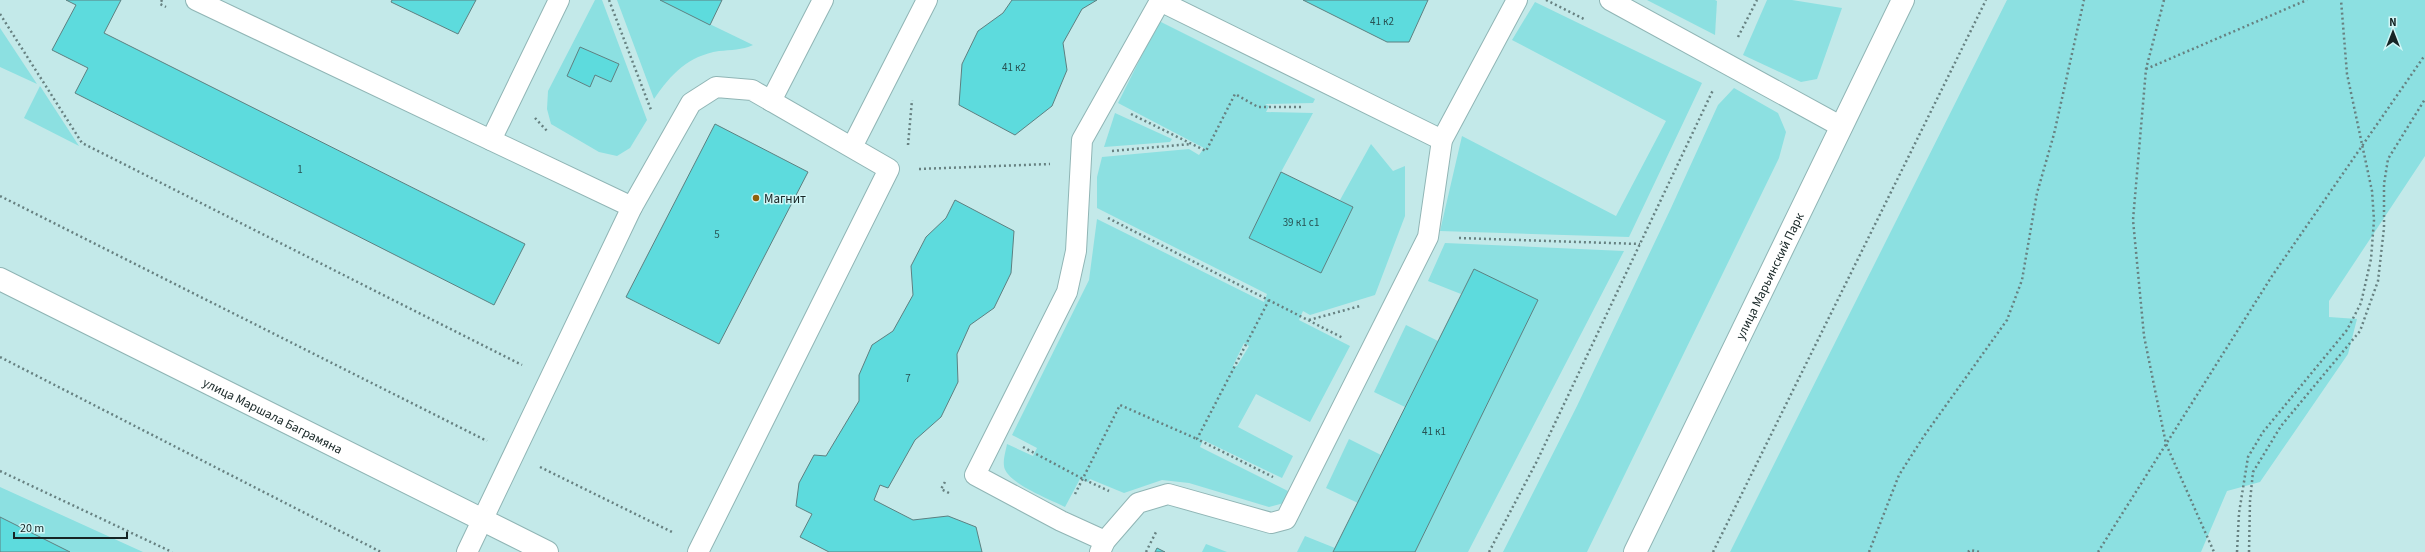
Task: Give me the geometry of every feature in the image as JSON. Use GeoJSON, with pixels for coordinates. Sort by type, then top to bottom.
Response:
{"type":"FeatureCollection","features":[{"type":"Feature","properties":{"kind":"main road","name":"улица Марьинский Парк"},"geometry":{"type":"LineString","coordinates":[[1635,552],[1903,0]]}},
{"type":"Feature","properties":{"kind":"main road","name":"улица Маршала Баграмяна"},"geometry":{"type":"LineString","coordinates":[[0,279],[546,552]]}},
{"type":"Feature","properties":{"kind":"lane"},"geometry":{"type":"LineString","coordinates":[[196,0],[632,207]]}},
{"type":"Feature","properties":{"kind":"lane"},"geometry":{"type":"LineString","coordinates":[[491,140],[559,0]]}},
{"type":"Feature","properties":{"kind":"lane"},"geometry":{"type":"LineString","coordinates":[[771,101],[823,0]]}},
{"type":"Feature","properties":{"kind":"lane"},"geometry":{"type":"LineString","coordinates":[[852,147],[927,0]]}},
{"type":"Feature","properties":{"kind":"lane"},"geometry":{"type":"LineString","coordinates":[[1442,140],[1160,1],[1082,140],[1076,251],[1067,292],[975,475],[1061,521],[1103,546],[1138,503],[1168,494],[1271,523],[1286,519],[1369,351],[1428,237],[1442,140],[1517,0]]}},
{"type":"Feature","properties":{"kind":"lane"},"geometry":{"type":"LineString","coordinates":[[1610,0],[1842,127]]}},
{"type":"Feature","properties":{"kind":"lane"},"geometry":{"type":"LineString","coordinates":[[466,552],[632,207],[691,103],[716,87],[752,90],[889,169],[699,549]]}},
{"type":"Feature","properties":{"kind":"path"},"geometry":{"type":"LineString","coordinates":[[609,0],[653,117]]}},
{"type":"Feature","properties":{"kind":"path"},"geometry":{"type":"LineString","coordinates":[[1489,552],[1536,462],[1757,0]]}},
{"type":"Feature","properties":{"kind":"path"},"geometry":{"type":"LineString","coordinates":[[1713,552],[1986,0]]}},
{"type":"Feature","properties":{"kind":"path"},"geometry":{"type":"LineString","coordinates":[[1869,552],[1899,475],[1924,436],[2007,320],[2022,280],[2038,193],[2054,134],[2084,0]]}},
{"type":"Feature","properties":{"kind":"path"},"geometry":{"type":"LineString","coordinates":[[2164,0],[2146,69],[2133,220],[2144,336],[2166,444],[2214,552]]}},
{"type":"Feature","properties":{"kind":"path"},"geometry":{"type":"LineString","coordinates":[[2146,69],[2307,0]]}},
{"type":"Feature","properties":{"kind":"path"},"geometry":{"type":"LineString","coordinates":[[2237,552],[2239,513],[2248,457],[2272,421],[2347,330],[2361,304],[2371,259],[2374,220],[2372,191],[2347,74],[2342,0]]}},
{"type":"Feature","properties":{"kind":"path"},"geometry":{"type":"LineString","coordinates":[[0,14],[82,143],[525,367]]}},
{"type":"Feature","properties":{"kind":"path"},"geometry":{"type":"LineString","coordinates":[[2098,552],[2272,276],[2425,55]]}},
{"type":"Feature","properties":{"kind":"path"},"geometry":{"type":"LineString","coordinates":[[1104,101],[1206,151],[1235,94],[1258,107],[1318,107],[1330,85]]}},
{"type":"Feature","properties":{"kind":"path"},"geometry":{"type":"LineString","coordinates":[[909,148],[908,142],[912,98]]}},
{"type":"Feature","properties":{"kind":"path"},"geometry":{"type":"LineString","coordinates":[[2249,552],[2250,501],[2253,472],[2281,426],[2360,331],[2378,281],[2384,228],[2384,184],[2388,159],[2425,99]]}},
{"type":"Feature","properties":{"kind":"path"},"geometry":{"type":"LineString","coordinates":[[535,111],[535,118],[555,136]]}},
{"type":"Feature","properties":{"kind":"path"},"geometry":{"type":"LineString","coordinates":[[1081,154],[1191,144]]}},
{"type":"Feature","properties":{"kind":"path"},"geometry":{"type":"LineString","coordinates":[[915,169],[1053,164],[1053,171]]}},
{"type":"Feature","properties":{"kind":"path"},"geometry":{"type":"LineString","coordinates":[[0,196],[699,549]]}},
{"type":"Feature","properties":{"kind":"path"},"geometry":{"type":"LineString","coordinates":[[1079,203],[1369,351]]}},
{"type":"Feature","properties":{"kind":"path"},"geometry":{"type":"LineString","coordinates":[[1428,237],[1640,244]]}},
{"type":"Feature","properties":{"kind":"path"},"geometry":{"type":"LineString","coordinates":[[1197,439],[1269,300]]}},
{"type":"Feature","properties":{"kind":"path"},"geometry":{"type":"LineString","coordinates":[[0,357],[381,552]]}},
{"type":"Feature","properties":{"kind":"path"},"geometry":{"type":"LineString","coordinates":[[1061,521],[1120,405],[1197,439],[1301,490]]}},
{"type":"Feature","properties":{"kind":"path"},"geometry":{"type":"LineString","coordinates":[[996,433],[1083,479],[1138,503]]}},
{"type":"Feature","properties":{"kind":"path"},"geometry":{"type":"LineString","coordinates":[[0,471],[172,552]]}},
{"type":"Feature","properties":{"kind":"path"},"geometry":{"type":"LineString","coordinates":[[948,476],[941,489],[955,496]]}},
{"type":"Feature","properties":{"kind":"path"},"geometry":{"type":"LineString","coordinates":[[1968,552],[1970,550],[1980,552]]}},
{"type":"Feature","properties":{"kind":"shaded area"},"geometry":{"type":"Polygon","coordinates":[[[595,0],[602,0],[647,120],[630,148],[617,156],[599,152],[551,124],[547,109],[548,91],[595,0]],[[580,47],[567,76],[590,87],[595,75],[611,82],[619,64],[580,47]]]}},
{"type":"Feature","properties":{"kind":"shaded area"},"geometry":{"type":"Polygon","coordinates":[[[617,0],[660,0],[753,45],[741,49],[708,53],[698,57],[674,74],[654,99],[617,0]]]}},
{"type":"Feature","properties":{"kind":"shaded area"},"geometry":{"type":"Polygon","coordinates":[[[1647,0],[1717,1],[1715,35],[1647,0]]]}},
{"type":"Feature","properties":{"kind":"shaded area"},"geometry":{"type":"Polygon","coordinates":[[[1767,0],[1792,0],[1842,8],[1817,79],[1801,82],[1743,55],[1767,0]]]}},
{"type":"Feature","properties":{"kind":"shaded area"},"geometry":{"type":"Polygon","coordinates":[[[2007,0],[2425,0],[2425,156],[2329,301],[2329,317],[2357,319],[2348,354],[2260,482],[2227,491],[2201,552],[1730,552],[2007,0]]]}},
{"type":"Feature","properties":{"kind":"shaded area"},"geometry":{"type":"Polygon","coordinates":[[[1535,2],[1702,83],[1629,237],[1440,231],[1462,136],[1616,216],[1666,121],[1512,40],[1535,2]]]}},
{"type":"Feature","properties":{"kind":"shaded area"},"geometry":{"type":"Polygon","coordinates":[[[1159,21],[1315,99],[1313,103],[1265,104],[1269,106],[1266,112],[1313,113],[1281,172],[1249,238],[1321,273],[1353,207],[1340,200],[1371,144],[1393,171],[1405,166],[1405,216],[1375,295],[1310,315],[1303,311],[1299,320],[1350,346],[1310,422],[1256,394],[1238,427],[1293,456],[1282,478],[1203,440],[1200,447],[1290,492],[1284,503],[1269,507],[1189,483],[1162,480],[1124,493],[1090,479],[1088,482],[1080,479],[1065,507],[1020,484],[1012,478],[1004,466],[1007,444],[1033,456],[1037,448],[1012,435],[1089,280],[1097,219],[1264,302],[1267,294],[1097,208],[1097,177],[1102,157],[1189,149],[1199,155],[1204,148],[1118,103],[1159,21]],[[1244,343],[1233,366],[1237,366],[1249,346],[1244,343]]]}},
{"type":"Feature","properties":{"kind":"shaded area"},"geometry":{"type":"Polygon","coordinates":[[[0,28],[37,84],[0,67],[0,28]]]}},
{"type":"Feature","properties":{"kind":"shaded area"},"geometry":{"type":"Polygon","coordinates":[[[40,86],[79,146],[24,118],[40,86]]]}},
{"type":"Feature","properties":{"kind":"shaded area"},"geometry":{"type":"Polygon","coordinates":[[[1734,88],[1778,113],[1786,132],[1779,158],[1587,552],[1503,552],[1577,406],[1718,105],[1734,88]]]}},
{"type":"Feature","properties":{"kind":"shaded area"},"geometry":{"type":"Polygon","coordinates":[[[1115,113],[1172,139],[1170,142],[1104,147],[1115,113]]]}},
{"type":"Feature","properties":{"kind":"shaded area"},"geometry":{"type":"Polygon","coordinates":[[[1445,243],[1624,251],[1468,552],[1415,552],[1538,300],[1474,270],[1461,294],[1428,281],[1445,243]]]}},
{"type":"Feature","properties":{"kind":"shaded area"},"geometry":{"type":"Polygon","coordinates":[[[1406,325],[1438,341],[1405,407],[1374,392],[1406,325]]]}},
{"type":"Feature","properties":{"kind":"shaded area"},"geometry":{"type":"Polygon","coordinates":[[[1349,439],[1381,455],[1358,503],[1326,488],[1349,439]]]}},
{"type":"Feature","properties":{"kind":"shaded area"},"geometry":{"type":"Polygon","coordinates":[[[0,487],[143,552],[70,552],[0,517],[0,487]]]}},
{"type":"Feature","properties":{"kind":"shaded area"},"geometry":{"type":"Polygon","coordinates":[[[1305,536],[1335,548],[1333,552],[1297,552],[1305,536]]]}},
{"type":"Feature","properties":{"kind":"shaded area"},"geometry":{"type":"Polygon","coordinates":[[[1206,544],[1227,552],[1202,552],[1206,544]]]}},
{"type":"Feature","properties":{"kind":"building"},"geometry":{"type":"Polygon","coordinates":[[[66,0],[121,0],[104,33],[525,244],[494,305],[75,93],[88,68],[52,50],[76,5],[66,0]]]}},
{"type":"Feature","properties":{"kind":"building"},"geometry":{"type":"Polygon","coordinates":[[[392,0],[476,0],[458,34],[391,2],[392,0]]]}},
{"type":"Feature","properties":{"kind":"building"},"geometry":{"type":"Polygon","coordinates":[[[660,0],[722,0],[710,25],[660,0]]]}},
{"type":"Feature","properties":{"kind":"building"},"geometry":{"type":"Polygon","coordinates":[[[1012,0],[1097,0],[1082,9],[1063,43],[1067,70],[1052,106],[1015,135],[959,105],[962,64],[978,31],[1003,13],[1012,0]]]}},
{"type":"Feature","properties":{"kind":"building"},"geometry":{"type":"Polygon","coordinates":[[[1303,0],[1428,0],[1409,42],[1387,42],[1303,0]]]}},
{"type":"Feature","properties":{"kind":"building"},"geometry":{"type":"Polygon","coordinates":[[[580,47],[619,64],[611,82],[595,75],[590,87],[567,76],[580,47]]]}},
{"type":"Feature","properties":{"kind":"building"},"geometry":{"type":"Polygon","coordinates":[[[715,124],[808,172],[719,344],[626,297],[715,124]]]}},
{"type":"Feature","properties":{"kind":"building"},"geometry":{"type":"Polygon","coordinates":[[[1281,172],[1353,207],[1321,273],[1249,238],[1281,172]]]}},
{"type":"Feature","properties":{"kind":"building"},"geometry":{"type":"Polygon","coordinates":[[[955,200],[1014,231],[1011,273],[994,308],[970,325],[957,354],[958,382],[941,417],[915,440],[888,488],[880,485],[874,500],[913,520],[948,516],[976,527],[982,552],[829,552],[800,537],[812,514],[796,506],[799,483],[814,455],[826,456],[859,401],[859,375],[872,345],[893,331],[913,295],[911,266],[926,237],[946,218],[955,200]]]}},
{"type":"Feature","properties":{"kind":"building"},"geometry":{"type":"Polygon","coordinates":[[[1474,269],[1538,300],[1415,552],[1333,552],[1474,269]]]}},
{"type":"Feature","properties":{"kind":"building"},"geometry":{"type":"Polygon","coordinates":[[[0,517],[70,552],[0,552],[0,517]]]}},
{"type":"Feature","properties":{"kind":"building"},"geometry":{"type":"Polygon","coordinates":[[[1157,548],[1165,552],[1155,552],[1157,548]]]}},
{"type":"Feature","properties":{"kind":"place","name":"Магнит"},"geometry":{"type":"Point","coordinates":[756,198]}}]}
